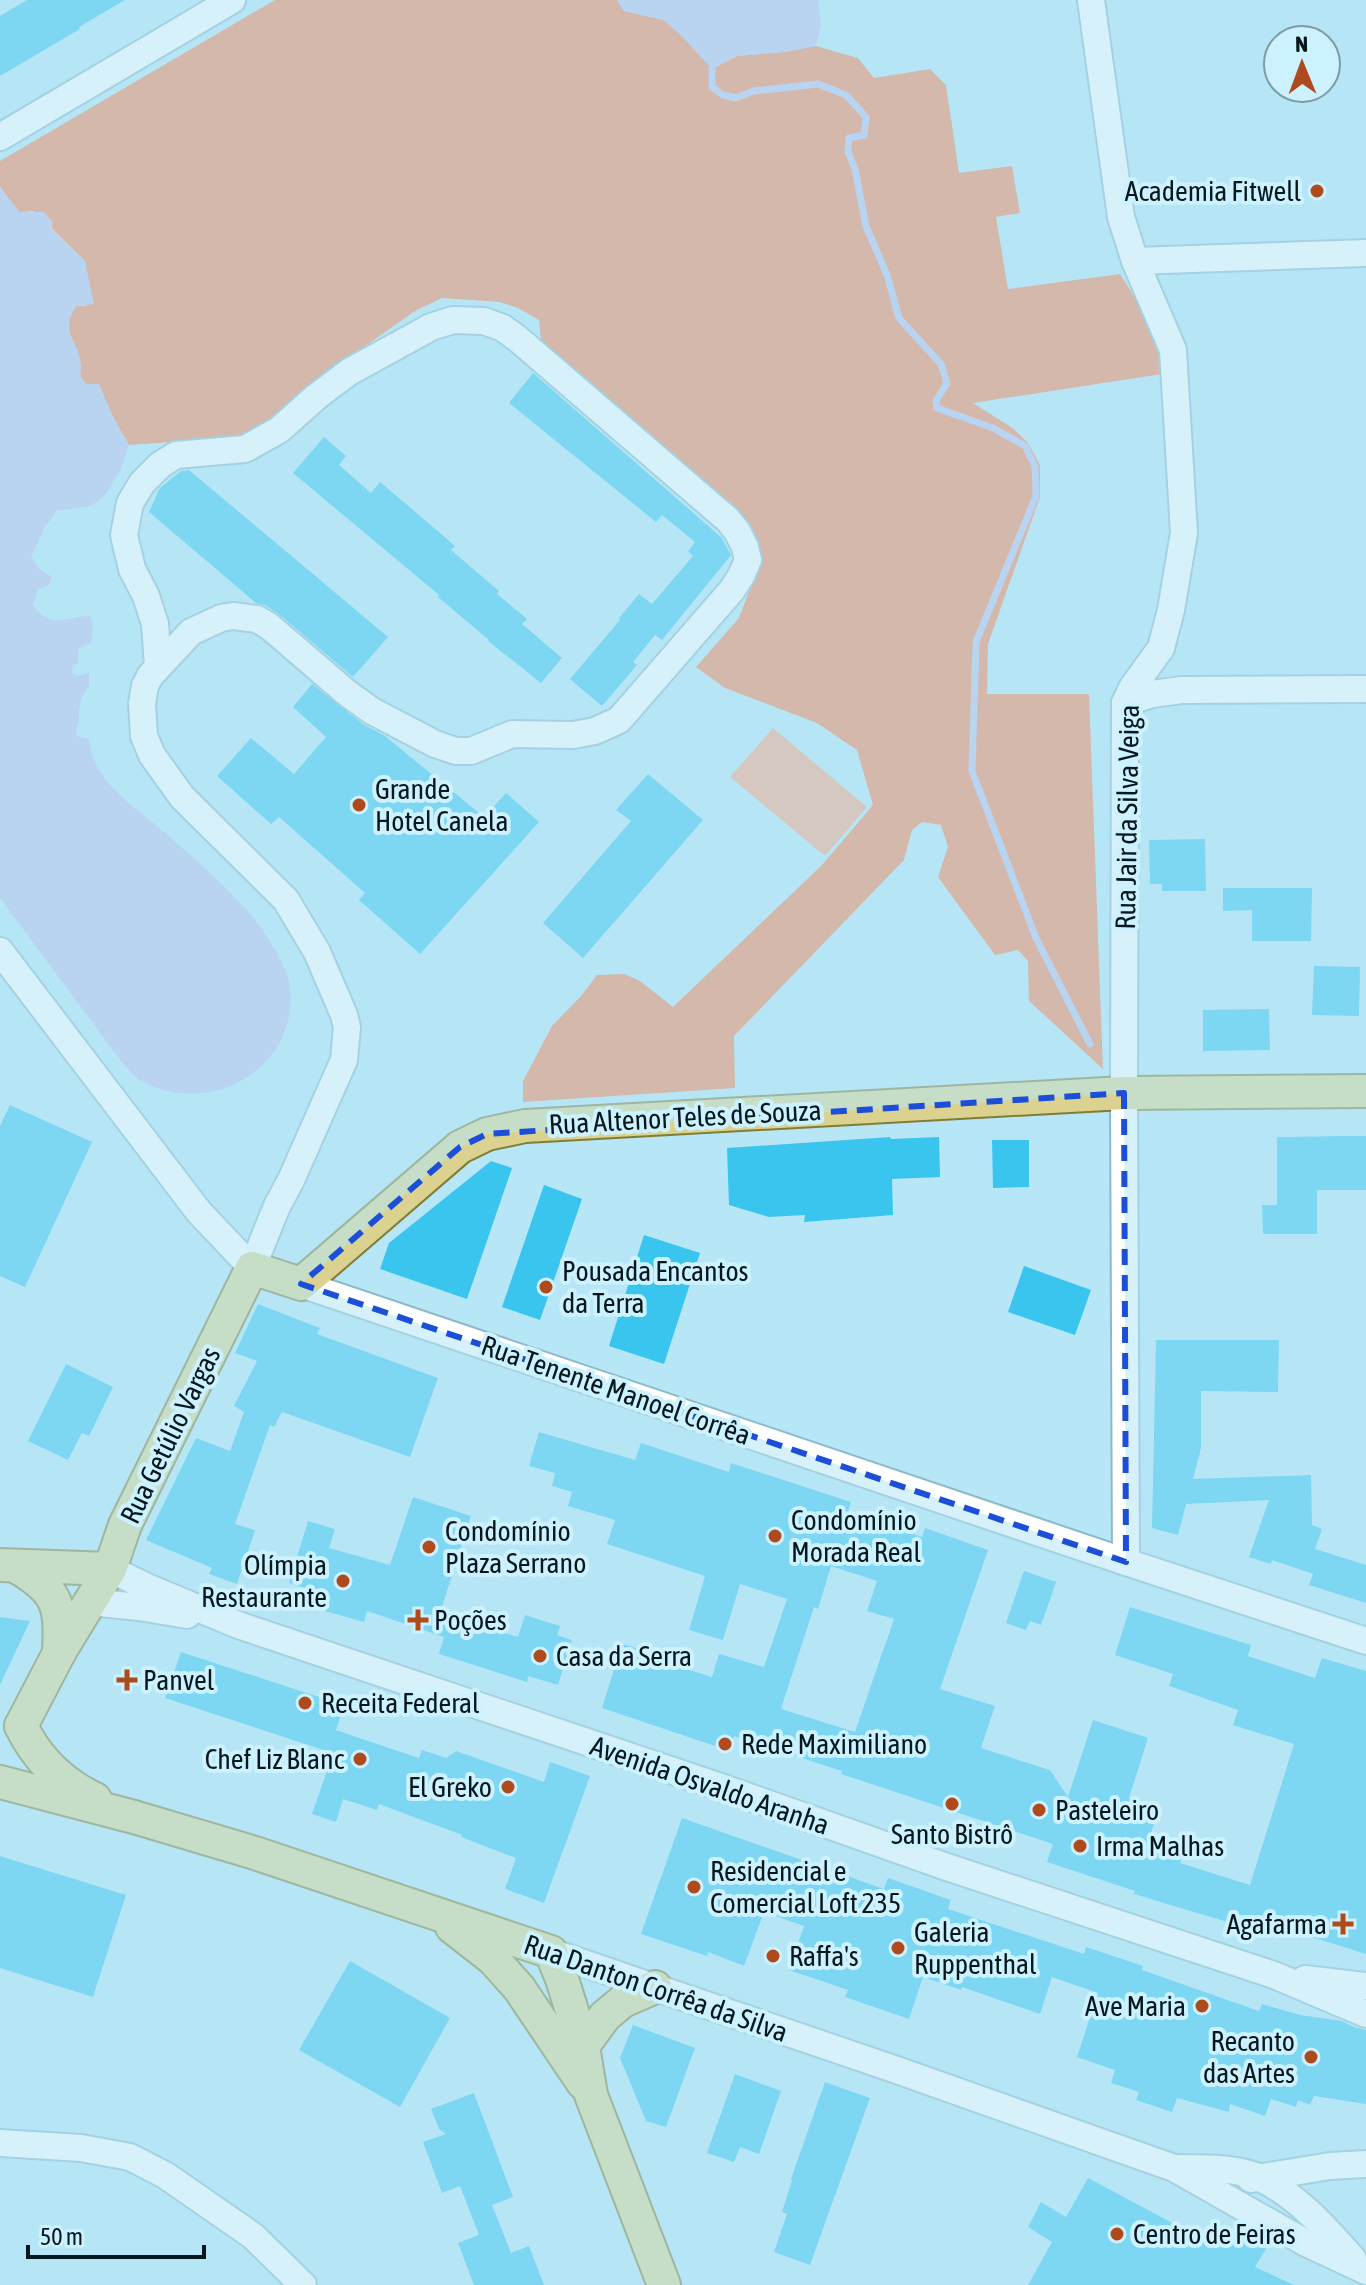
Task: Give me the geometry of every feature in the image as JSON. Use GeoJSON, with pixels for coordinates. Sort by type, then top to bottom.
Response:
{"type":"FeatureCollection","features":[{"type":"Feature","properties":{"kind":"main road","name":"Rua Altenor Teles de Souza"},"geometry":{"type":"LineString","coordinates":[[301,1284],[460,1147],[487,1134],[525,1126],[1124,1093],[1366,1091]]}},
{"type":"Feature","properties":{"kind":"main road","name":"Rua Tenente Manoel Corrêa"},"geometry":{"type":"LineString","coordinates":[[252,1268],[301,1284]]}},
{"type":"Feature","properties":{"kind":"main road","name":"Rua Getúlio Vargas"},"geometry":{"type":"LineString","coordinates":[[90,1602],[110,1569],[125,1525],[252,1268]]}},
{"type":"Feature","properties":{"kind":"main road","name":"Avenida Osvaldo Aranha"},"geometry":{"type":"LineString","coordinates":[[8,1566],[110,1569]]}},
{"type":"Feature","properties":{"kind":"main road"},"geometry":{"type":"LineString","coordinates":[[8,1566],[37,1579],[49,1590],[57,1604],[59,1653]]}},
{"type":"Feature","properties":{"kind":"main road"},"geometry":{"type":"LineString","coordinates":[[10,1732],[90,1602]]}},
{"type":"Feature","properties":{"kind":"main road","name":"Rua Danton Corrêa da Silva"},"geometry":{"type":"LineString","coordinates":[[10,1732],[30,1744],[43,1763],[81,1792],[134,1817]]}},
{"type":"Feature","properties":{"kind":"main road","name":"Rua Danton Corrêa da Silva"},"geometry":{"type":"LineString","coordinates":[[0,1782],[255,1853],[551,1952]]}},
{"type":"Feature","properties":{"kind":"main road"},"geometry":{"type":"LineString","coordinates":[[434,1913],[493,1959],[519,1988],[591,2095]]}},
{"type":"Feature","properties":{"kind":"main road"},"geometry":{"type":"LineString","coordinates":[[551,1952],[583,2046],[591,2095],[664,2285]]}},
{"type":"Feature","properties":{"kind":"main road"},"geometry":{"type":"LineString","coordinates":[[583,2046],[605,2016],[623,2001],[655,1987]]}},
{"type":"Feature","properties":{"kind":"street"},"geometry":{"type":"LineString","coordinates":[[0,137],[195,9],[232,0]]}},
{"type":"Feature","properties":{"kind":"street","name":"Rua Jair da Silva Veiga"},"geometry":{"type":"LineString","coordinates":[[1091,0],[1121,217],[1135,261],[1173,350],[1184,533],[1161,648],[1125,703],[1126,1562]]}},
{"type":"Feature","properties":{"kind":"street"},"geometry":{"type":"LineString","coordinates":[[1135,261],[1366,253]]}},
{"type":"Feature","properties":{"kind":"street"},"geometry":{"type":"LineString","coordinates":[[158,666],[155,624],[146,596],[132,569],[124,535],[130,503],[142,483],[160,465],[176,455],[245,449],[279,430],[349,372],[431,327],[453,320],[484,321],[503,328],[518,339],[727,519],[737,531],[748,560],[732,590],[619,720],[595,731],[573,735],[512,734],[471,751],[456,751],[435,744],[372,711],[269,626],[244,616],[221,618],[191,632],[150,676],[143,695],[142,727],[146,744],[182,797],[286,900],[317,952],[347,1027],[344,1060],[252,1268]]}},
{"type":"Feature","properties":{"kind":"street"},"geometry":{"type":"LineString","coordinates":[[1125,703],[1152,694],[1182,690],[1366,689]]}},
{"type":"Feature","properties":{"kind":"street","name":"Rua Tenente Manoel Corrêa"},"geometry":{"type":"LineString","coordinates":[[0,951],[199,1212],[252,1268]]}},
{"type":"Feature","properties":{"kind":"street","name":"Rua Tenente Manoel Corrêa"},"geometry":{"type":"LineString","coordinates":[[301,1284],[1366,1641]]}},
{"type":"Feature","properties":{"kind":"street","name":"Avenida Osvaldo Aranha"},"geometry":{"type":"LineString","coordinates":[[110,1569],[238,1625],[1274,1975],[1366,2014]]}},
{"type":"Feature","properties":{"kind":"street","name":"Avenida Osvaldo Aranha"},"geometry":{"type":"LineString","coordinates":[[90,1602],[139,1607],[238,1625]]}},
{"type":"Feature","properties":{"kind":"street","name":"Rua Danton Corrêa da Silva"},"geometry":{"type":"LineString","coordinates":[[551,1952],[1174,2168],[1306,2243],[1365,2271]]}},
{"type":"Feature","properties":{"kind":"street","name":"Avenida Osvaldo Aranha"},"geometry":{"type":"LineString","coordinates":[[1274,1975],[1366,1986]]}},
{"type":"Feature","properties":{"kind":"street"},"geometry":{"type":"LineString","coordinates":[[0,2143],[81,2148],[130,2157],[165,2175],[253,2236],[303,2285]]}},
{"type":"Feature","properties":{"kind":"street"},"geometry":{"type":"LineString","coordinates":[[1214,2189],[1259,2177],[1366,2164]]}},
{"type":"Feature","properties":{"kind":"street","name":"Rua Danton Corrêa da Silva"},"geometry":{"type":"LineString","coordinates":[[1174,2168],[1229,2170],[1259,2177],[1291,2197],[1365,2271]]}},
{"type":"Feature","properties":{"kind":"highlighted area"},"geometry":{"type":"Polygon","coordinates":[[[1124,1093],[1126,1562],[301,1284],[460,1147],[487,1134],[1124,1093]]]}},
{"type":"Feature","properties":{"kind":"shaded area"},"geometry":{"type":"Polygon","coordinates":[[[275,0],[617,0],[624,11],[664,20],[712,69],[737,56],[816,46],[858,58],[874,78],[930,69],[946,85],[959,173],[1012,166],[1020,213],[996,217],[1008,289],[1120,274],[1159,335],[1162,374],[973,403],[1014,429],[1028,443],[1040,465],[1040,497],[988,644],[987,694],[1089,694],[1103,1069],[1029,1001],[1028,961],[1018,950],[995,955],[938,877],[948,847],[941,825],[922,822],[912,830],[904,860],[734,1036],[735,1088],[523,1102],[523,1081],[552,1026],[597,975],[624,974],[640,981],[673,1007],[822,865],[873,805],[857,750],[817,723],[725,688],[696,667],[739,618],[752,583],[757,556],[552,355],[541,341],[539,320],[518,308],[500,302],[442,298],[415,311],[327,373],[264,426],[240,437],[129,445],[113,417],[80,377],[80,359],[69,321],[76,306],[86,306],[85,261],[34,211],[19,212],[0,187],[0,161],[275,0]]]}},
{"type":"Feature","properties":{"kind":"shaded area"},"geometry":{"type":"Polygon","coordinates":[[[773,728],[867,807],[825,856],[730,777],[773,728]]]}},
{"type":"Feature","properties":{"kind":"water"},"geometry":{"type":"Polygon","coordinates":[[[617,0],[818,0],[821,26],[816,46],[737,56],[712,69],[664,20],[624,11],[617,0]]]}},
{"type":"Feature","properties":{"kind":"water"},"geometry":{"type":"Polygon","coordinates":[[[0,187],[19,212],[44,212],[52,221],[52,230],[85,261],[94,304],[76,306],[69,323],[70,335],[78,352],[83,381],[85,384],[99,384],[129,445],[121,469],[105,495],[91,506],[56,511],[31,555],[38,568],[52,577],[49,585],[38,589],[33,605],[53,620],[90,616],[93,626],[91,643],[78,649],[78,663],[73,666],[72,673],[77,676],[89,673],[89,686],[80,703],[77,736],[89,739],[98,768],[116,791],[241,903],[267,937],[288,977],[290,1007],[284,1034],[270,1057],[250,1075],[226,1088],[199,1093],[171,1092],[137,1078],[121,1061],[0,898],[0,187]]]}},
{"type":"Feature","properties":{"kind":"building"},"geometry":{"type":"Polygon","coordinates":[[[27,0],[125,0],[0,76],[0,16],[27,0]]]}},
{"type":"Feature","properties":{"kind":"building"},"geometry":{"type":"Polygon","coordinates":[[[533,373],[722,538],[731,555],[662,640],[655,635],[633,662],[637,665],[602,706],[570,679],[639,594],[652,604],[693,556],[688,551],[695,542],[662,515],[656,522],[509,403],[533,373]]]}},
{"type":"Feature","properties":{"kind":"building"},"geometry":{"type":"Polygon","coordinates":[[[324,437],[346,456],[339,465],[371,493],[380,482],[455,546],[451,550],[499,591],[497,594],[527,619],[522,624],[562,658],[541,683],[293,473],[324,437]]]}},
{"type":"Feature","properties":{"kind":"building"},"geometry":{"type":"Polygon","coordinates":[[[189,470],[388,637],[353,677],[279,614],[256,603],[149,512],[160,488],[181,471],[189,470]]]}},
{"type":"Feature","properties":{"kind":"building","name":"Grande Hotel Canela"},"geometry":{"type":"Polygon","coordinates":[[[312,684],[363,724],[385,736],[484,817],[506,793],[539,822],[420,954],[359,900],[365,893],[279,817],[271,824],[217,776],[251,738],[294,774],[326,737],[293,707],[312,684]]]}},
{"type":"Feature","properties":{"kind":"building"},"geometry":{"type":"Polygon","coordinates":[[[648,774],[703,820],[583,958],[543,923],[631,821],[616,810],[648,774]]]}},
{"type":"Feature","properties":{"kind":"building"},"geometry":{"type":"Polygon","coordinates":[[[1205,839],[1206,891],[1162,891],[1162,884],[1150,884],[1149,840],[1205,839]]]}},
{"type":"Feature","properties":{"kind":"building"},"geometry":{"type":"Polygon","coordinates":[[[1223,888],[1312,888],[1311,941],[1252,941],[1252,910],[1223,911],[1223,888]]]}},
{"type":"Feature","properties":{"kind":"building"},"geometry":{"type":"Polygon","coordinates":[[[1314,966],[1360,967],[1359,1016],[1312,1015],[1314,966]]]}},
{"type":"Feature","properties":{"kind":"building"},"geometry":{"type":"Polygon","coordinates":[[[1269,1009],[1270,1050],[1203,1051],[1203,1010],[1269,1009]]]}},
{"type":"Feature","properties":{"kind":"building"},"geometry":{"type":"Polygon","coordinates":[[[10,1105],[92,1142],[25,1287],[0,1276],[0,1126],[10,1105]]]}},
{"type":"Feature","properties":{"kind":"building"},"geometry":{"type":"Polygon","coordinates":[[[1366,1136],[1366,1190],[1317,1190],[1317,1234],[1263,1234],[1262,1205],[1277,1205],[1277,1137],[1366,1136]]]}},
{"type":"Feature","properties":{"kind":"building"},"geometry":{"type":"Polygon","coordinates":[[[890,1137],[939,1137],[940,1177],[892,1179],[893,1215],[804,1222],[805,1215],[769,1217],[729,1205],[727,1148],[890,1137]]]}},
{"type":"Feature","properties":{"kind":"building"},"geometry":{"type":"Polygon","coordinates":[[[992,1140],[1029,1140],[1029,1187],[993,1188],[992,1140]]]}},
{"type":"Feature","properties":{"kind":"building"},"geometry":{"type":"Polygon","coordinates":[[[491,1161],[512,1168],[467,1299],[380,1269],[389,1243],[491,1161]]]}},
{"type":"Feature","properties":{"kind":"building"},"geometry":{"type":"Polygon","coordinates":[[[544,1185],[582,1199],[540,1320],[502,1307],[544,1185]]]}},
{"type":"Feature","properties":{"kind":"building"},"geometry":{"type":"Polygon","coordinates":[[[644,1235],[700,1253],[664,1364],[609,1346],[644,1235]]]}},
{"type":"Feature","properties":{"kind":"building"},"geometry":{"type":"Polygon","coordinates":[[[1024,1266],[1091,1290],[1075,1335],[1008,1312],[1024,1266]]]}},
{"type":"Feature","properties":{"kind":"building"},"geometry":{"type":"Polygon","coordinates":[[[258,1304],[320,1328],[317,1334],[438,1378],[410,1457],[282,1412],[274,1427],[270,1425],[235,1524],[255,1530],[237,1584],[209,1574],[212,1568],[146,1540],[196,1438],[230,1451],[244,1412],[234,1406],[257,1361],[235,1353],[258,1304]]]}},
{"type":"Feature","properties":{"kind":"building"},"geometry":{"type":"Polygon","coordinates":[[[1156,1340],[1279,1340],[1278,1392],[1201,1391],[1201,1448],[1193,1479],[1311,1475],[1312,1525],[1322,1529],[1315,1549],[1366,1565],[1366,1603],[1309,1585],[1313,1574],[1272,1560],[1271,1564],[1249,1557],[1269,1500],[1186,1504],[1178,1535],[1152,1528],[1156,1340]]]}},
{"type":"Feature","properties":{"kind":"building"},"geometry":{"type":"Polygon","coordinates":[[[66,1364],[113,1387],[89,1436],[82,1433],[68,1460],[28,1441],[66,1364]]]}},
{"type":"Feature","properties":{"kind":"building"},"geometry":{"type":"Polygon","coordinates":[[[539,1432],[635,1460],[641,1443],[729,1472],[731,1463],[851,1502],[848,1512],[922,1537],[925,1528],[988,1550],[940,1689],[995,1706],[981,1748],[1050,1770],[1068,1797],[1093,1720],[1148,1738],[1129,1798],[1159,1808],[1150,1836],[1185,1848],[1180,1863],[1250,1885],[1294,1744],[1233,1725],[1238,1710],[1169,1686],[1173,1674],[1115,1655],[1130,1607],[1251,1645],[1248,1656],[1315,1678],[1322,1658],[1366,1671],[1366,1954],[1235,1913],[1231,1923],[1134,1894],[1135,1891],[1047,1862],[1053,1844],[734,1736],[730,1751],[602,1708],[622,1644],[653,1653],[651,1658],[712,1677],[719,1654],[764,1667],[787,1599],[740,1584],[723,1640],[689,1630],[705,1576],[607,1544],[615,1520],[568,1506],[572,1492],[552,1486],[555,1473],[529,1466],[539,1432]],[[831,1566],[818,1609],[814,1607],[781,1709],[855,1732],[894,1619],[867,1611],[877,1581],[831,1566]]]}},
{"type":"Feature","properties":{"kind":"building"},"geometry":{"type":"Polygon","coordinates":[[[413,1497],[471,1516],[440,1613],[518,1637],[525,1615],[560,1626],[557,1635],[572,1640],[558,1685],[528,1676],[527,1682],[439,1654],[444,1637],[367,1611],[364,1622],[325,1611],[330,1595],[289,1583],[308,1521],[335,1529],[329,1548],[390,1565],[413,1497]]]}},
{"type":"Feature","properties":{"kind":"building"},"geometry":{"type":"Polygon","coordinates":[[[1024,1571],[1056,1582],[1041,1625],[1030,1621],[1026,1630],[1006,1623],[1024,1571]]]}},
{"type":"Feature","properties":{"kind":"building"},"geometry":{"type":"Polygon","coordinates":[[[0,1617],[30,1621],[0,1685],[0,1617]]]}},
{"type":"Feature","properties":{"kind":"building"},"geometry":{"type":"Polygon","coordinates":[[[181,1652],[344,1705],[336,1730],[419,1758],[422,1750],[446,1758],[456,1751],[544,1782],[550,1762],[590,1776],[544,1903],[505,1889],[516,1858],[462,1835],[379,1804],[377,1810],[343,1799],[336,1822],[312,1814],[333,1753],[165,1698],[181,1652]]]}},
{"type":"Feature","properties":{"kind":"building"},"geometry":{"type":"Polygon","coordinates":[[[682,1818],[884,1889],[888,1878],[951,1900],[948,1909],[1084,1954],[1086,1947],[1259,2011],[1262,2004],[1300,2015],[1342,2021],[1366,2030],[1366,2104],[1314,2096],[1310,2105],[1298,2100],[1296,2107],[1271,2099],[1265,2116],[1230,2104],[1229,2112],[1177,2098],[1172,2112],[1136,2100],[1139,2092],[1111,2083],[1115,2070],[1077,2057],[1098,1993],[1052,1977],[1040,2014],[923,1977],[909,2019],[845,1997],[848,1990],[789,1970],[804,1926],[764,1912],[744,1966],[708,1952],[707,1956],[641,1934],[682,1818]]]}},
{"type":"Feature","properties":{"kind":"building"},"geometry":{"type":"Polygon","coordinates":[[[0,1856],[126,1895],[93,1997],[0,1968],[0,1856]]]}},
{"type":"Feature","properties":{"kind":"building"},"geometry":{"type":"Polygon","coordinates":[[[350,1961],[450,2018],[400,2107],[299,2050],[350,1961]]]}},
{"type":"Feature","properties":{"kind":"building"},"geometry":{"type":"Polygon","coordinates":[[[633,2025],[695,2048],[666,2127],[646,2121],[620,2058],[633,2025]]]}},
{"type":"Feature","properties":{"kind":"building"},"geometry":{"type":"Polygon","coordinates":[[[735,2074],[781,2091],[759,2154],[740,2147],[734,2162],[707,2153],[735,2074]]]}},
{"type":"Feature","properties":{"kind":"building"},"geometry":{"type":"Polygon","coordinates":[[[825,2082],[870,2098],[810,2265],[774,2252],[787,2214],[782,2212],[791,2179],[825,2082]]]}},
{"type":"Feature","properties":{"kind":"building"},"geometry":{"type":"Polygon","coordinates":[[[474,2093],[513,2197],[492,2205],[511,2253],[529,2246],[544,2285],[474,2285],[458,2243],[479,2235],[460,2186],[442,2193],[423,2142],[446,2134],[439,2129],[431,2109],[474,2093]]]}},
{"type":"Feature","properties":{"kind":"building","name":"Centro de Feiras"},"geometry":{"type":"Polygon","coordinates":[[[1088,2178],[1208,2242],[1217,2224],[1266,2249],[1255,2267],[1294,2285],[1028,2285],[1052,2242],[1028,2227],[1041,2202],[1066,2217],[1088,2178]]]}},
{"type":"Feature","properties":{"kind":"waterway"},"geometry":{"type":"LineString","coordinates":[[712,69],[712,87],[723,95],[736,98],[754,91],[818,84],[846,95],[866,117],[864,135],[849,138],[848,152],[855,169],[866,226],[887,275],[899,318],[941,364],[947,383],[936,401],[937,408],[993,428],[1025,446],[1035,466],[1036,496],[976,642],[972,771],[1036,938],[1090,1044]]}},
{"type":"Feature","properties":{"kind":"place","name":"Academia Fitwell"},"geometry":{"type":"Point","coordinates":[1317,191]}},
{"type":"Feature","properties":{"kind":"place","name":"Grande Hotel Canela"},"geometry":{"type":"Point","coordinates":[359,805]}},
{"type":"Feature","properties":{"kind":"place","name":"Pousada Encantos da Terra"},"geometry":{"type":"Point","coordinates":[546,1287]}},
{"type":"Feature","properties":{"kind":"place","name":"Condomínio Morada Real"},"geometry":{"type":"Point","coordinates":[775,1536]}},
{"type":"Feature","properties":{"kind":"place","name":"Condomínio Plaza Serrano"},"geometry":{"type":"Point","coordinates":[429,1547]}},
{"type":"Feature","properties":{"kind":"place","name":"Olímpia Restaurante"},"geometry":{"type":"Point","coordinates":[343,1581]}},
{"type":"Feature","properties":{"kind":"place","name":"Poções"},"geometry":{"type":"Point","coordinates":[418,1620]}},
{"type":"Feature","properties":{"kind":"place","name":"Casa da Serra"},"geometry":{"type":"Point","coordinates":[540,1656]}},
{"type":"Feature","properties":{"kind":"place","name":"Panvel"},"geometry":{"type":"Point","coordinates":[127,1680]}},
{"type":"Feature","properties":{"kind":"place","name":"Receita Federal"},"geometry":{"type":"Point","coordinates":[305,1703]}},
{"type":"Feature","properties":{"kind":"place","name":"Rede Maximiliano"},"geometry":{"type":"Point","coordinates":[725,1744]}},
{"type":"Feature","properties":{"kind":"place","name":"Chef Liz Blanc"},"geometry":{"type":"Point","coordinates":[360,1759]}},
{"type":"Feature","properties":{"kind":"place","name":"El Greko"},"geometry":{"type":"Point","coordinates":[508,1787]}},
{"type":"Feature","properties":{"kind":"place","name":"Santo Bistrô"},"geometry":{"type":"Point","coordinates":[952,1804]}},
{"type":"Feature","properties":{"kind":"place","name":"Pasteleiro"},"geometry":{"type":"Point","coordinates":[1039,1810]}},
{"type":"Feature","properties":{"kind":"place","name":"Irma Malhas"},"geometry":{"type":"Point","coordinates":[1080,1846]}},
{"type":"Feature","properties":{"kind":"place","name":"Residencial e Comercial Loft 235"},"geometry":{"type":"Point","coordinates":[694,1887]}},
{"type":"Feature","properties":{"kind":"place","name":"Agafarma"},"geometry":{"type":"Point","coordinates":[1343,1924]}},
{"type":"Feature","properties":{"kind":"place","name":"Galeria Ruppenthal"},"geometry":{"type":"Point","coordinates":[898,1948]}},
{"type":"Feature","properties":{"kind":"place","name":"Raffa's"},"geometry":{"type":"Point","coordinates":[773,1956]}},
{"type":"Feature","properties":{"kind":"place","name":"Ave Maria"},"geometry":{"type":"Point","coordinates":[1202,2006]}},
{"type":"Feature","properties":{"kind":"place","name":"Recanto das Artes"},"geometry":{"type":"Point","coordinates":[1311,2057]}},
{"type":"Feature","properties":{"kind":"place","name":"Centro de Feiras"},"geometry":{"type":"Point","coordinates":[1117,2234]}}]}
